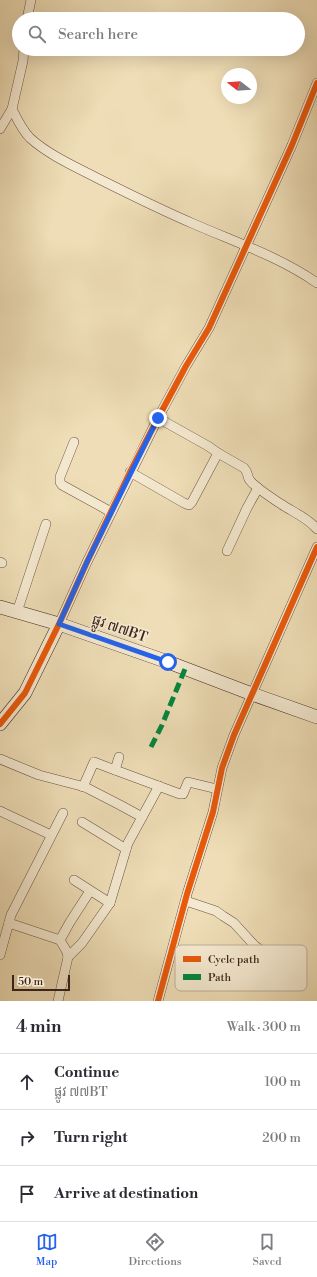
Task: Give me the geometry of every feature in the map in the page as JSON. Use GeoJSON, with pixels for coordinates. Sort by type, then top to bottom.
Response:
{"type":"FeatureCollection","features":[{"type":"Feature","properties":{"kind":"street"},"geometry":{"type":"LineString","coordinates":[[29,12],[32,0]]}},
{"type":"Feature","properties":{"kind":"street"},"geometry":{"type":"LineString","coordinates":[[0,129],[12,109],[23,56]]}},
{"type":"Feature","properties":{"kind":"street"},"geometry":{"type":"LineString","coordinates":[[0,724],[25,692],[59,624],[130,472],[186,366],[209,328],[292,145],[317,83]]}},
{"type":"Feature","properties":{"kind":"street"},"geometry":{"type":"LineString","coordinates":[[12,109],[18,122],[29,137],[59,159],[149,204],[284,264],[317,283]]}},
{"type":"Feature","properties":{"kind":"street"},"geometry":{"type":"LineString","coordinates":[[158,418],[244,468],[247,471],[250,481],[258,488],[282,505],[297,513],[317,529]]}},
{"type":"Feature","properties":{"kind":"street"},"geometry":{"type":"LineString","coordinates":[[74,442],[60,477],[60,482],[111,512]]}},
{"type":"Feature","properties":{"kind":"street"},"geometry":{"type":"LineString","coordinates":[[130,472],[188,505],[192,502],[218,453]]}},
{"type":"Feature","properties":{"kind":"street"},"geometry":{"type":"LineString","coordinates":[[227,551],[258,488]]}},
{"type":"Feature","properties":{"kind":"street"},"geometry":{"type":"LineString","coordinates":[[17,612],[46,524]]}},
{"type":"Feature","properties":{"kind":"street"},"geometry":{"type":"LineString","coordinates":[[158,1001],[213,812],[224,761],[317,547]]}},
{"type":"Feature","properties":{"kind":"street","name":"ផ្លូវ ៧៧BT"},"geometry":{"type":"LineString","coordinates":[[0,607],[59,624],[168,662],[317,717]]}},
{"type":"Feature","properties":{"kind":"street"},"geometry":{"type":"LineString","coordinates":[[115,770],[119,757]]}},
{"type":"Feature","properties":{"kind":"street"},"geometry":{"type":"LineString","coordinates":[[0,759],[38,775],[83,787],[142,817]]}},
{"type":"Feature","properties":{"kind":"street"},"geometry":{"type":"LineString","coordinates":[[83,787],[94,762],[180,794],[184,791],[188,782],[217,789]]}},
{"type":"Feature","properties":{"kind":"street"},"geometry":{"type":"LineString","coordinates":[[68,957],[82,943],[110,903],[126,849],[159,786]]}},
{"type":"Feature","properties":{"kind":"street"},"geometry":{"type":"LineString","coordinates":[[0,811],[52,834]]}},
{"type":"Feature","properties":{"kind":"street"},"geometry":{"type":"LineString","coordinates":[[0,954],[11,915],[63,813]]}},
{"type":"Feature","properties":{"kind":"street"},"geometry":{"type":"LineString","coordinates":[[82,822],[126,849]]}},
{"type":"Feature","properties":{"kind":"street"},"geometry":{"type":"LineString","coordinates":[[74,880],[110,903]]}},
{"type":"Feature","properties":{"kind":"street"},"geometry":{"type":"LineString","coordinates":[[60,940],[90,891]]}},
{"type":"Feature","properties":{"kind":"street"},"geometry":{"type":"LineString","coordinates":[[186,901],[216,911],[224,916],[234,923],[253,945]]}},
{"type":"Feature","properties":{"kind":"street"},"geometry":{"type":"LineString","coordinates":[[9,923],[60,940],[67,952],[68,957],[58,1001]]}},
{"type":"Feature","properties":{"kind":"marked path"},"geometry":{"type":"LineString","coordinates":[[151,747],[162,725],[185,669]]}},
{"type":"Feature","properties":{"kind":"cycle path"},"geometry":{"type":"LineString","coordinates":[[0,724],[25,693],[130,472],[186,366],[209,328],[292,145],[317,83]]}},
{"type":"Feature","properties":{"kind":"cycle path"},"geometry":{"type":"LineString","coordinates":[[158,1001],[187,894],[213,812],[222,768],[234,735],[317,547]]}},
{"type":"Feature","properties":{"kind":"route"},"geometry":{"type":"LineString","coordinates":[[158,418],[130,472],[59,624],[168,662]]}}]}
